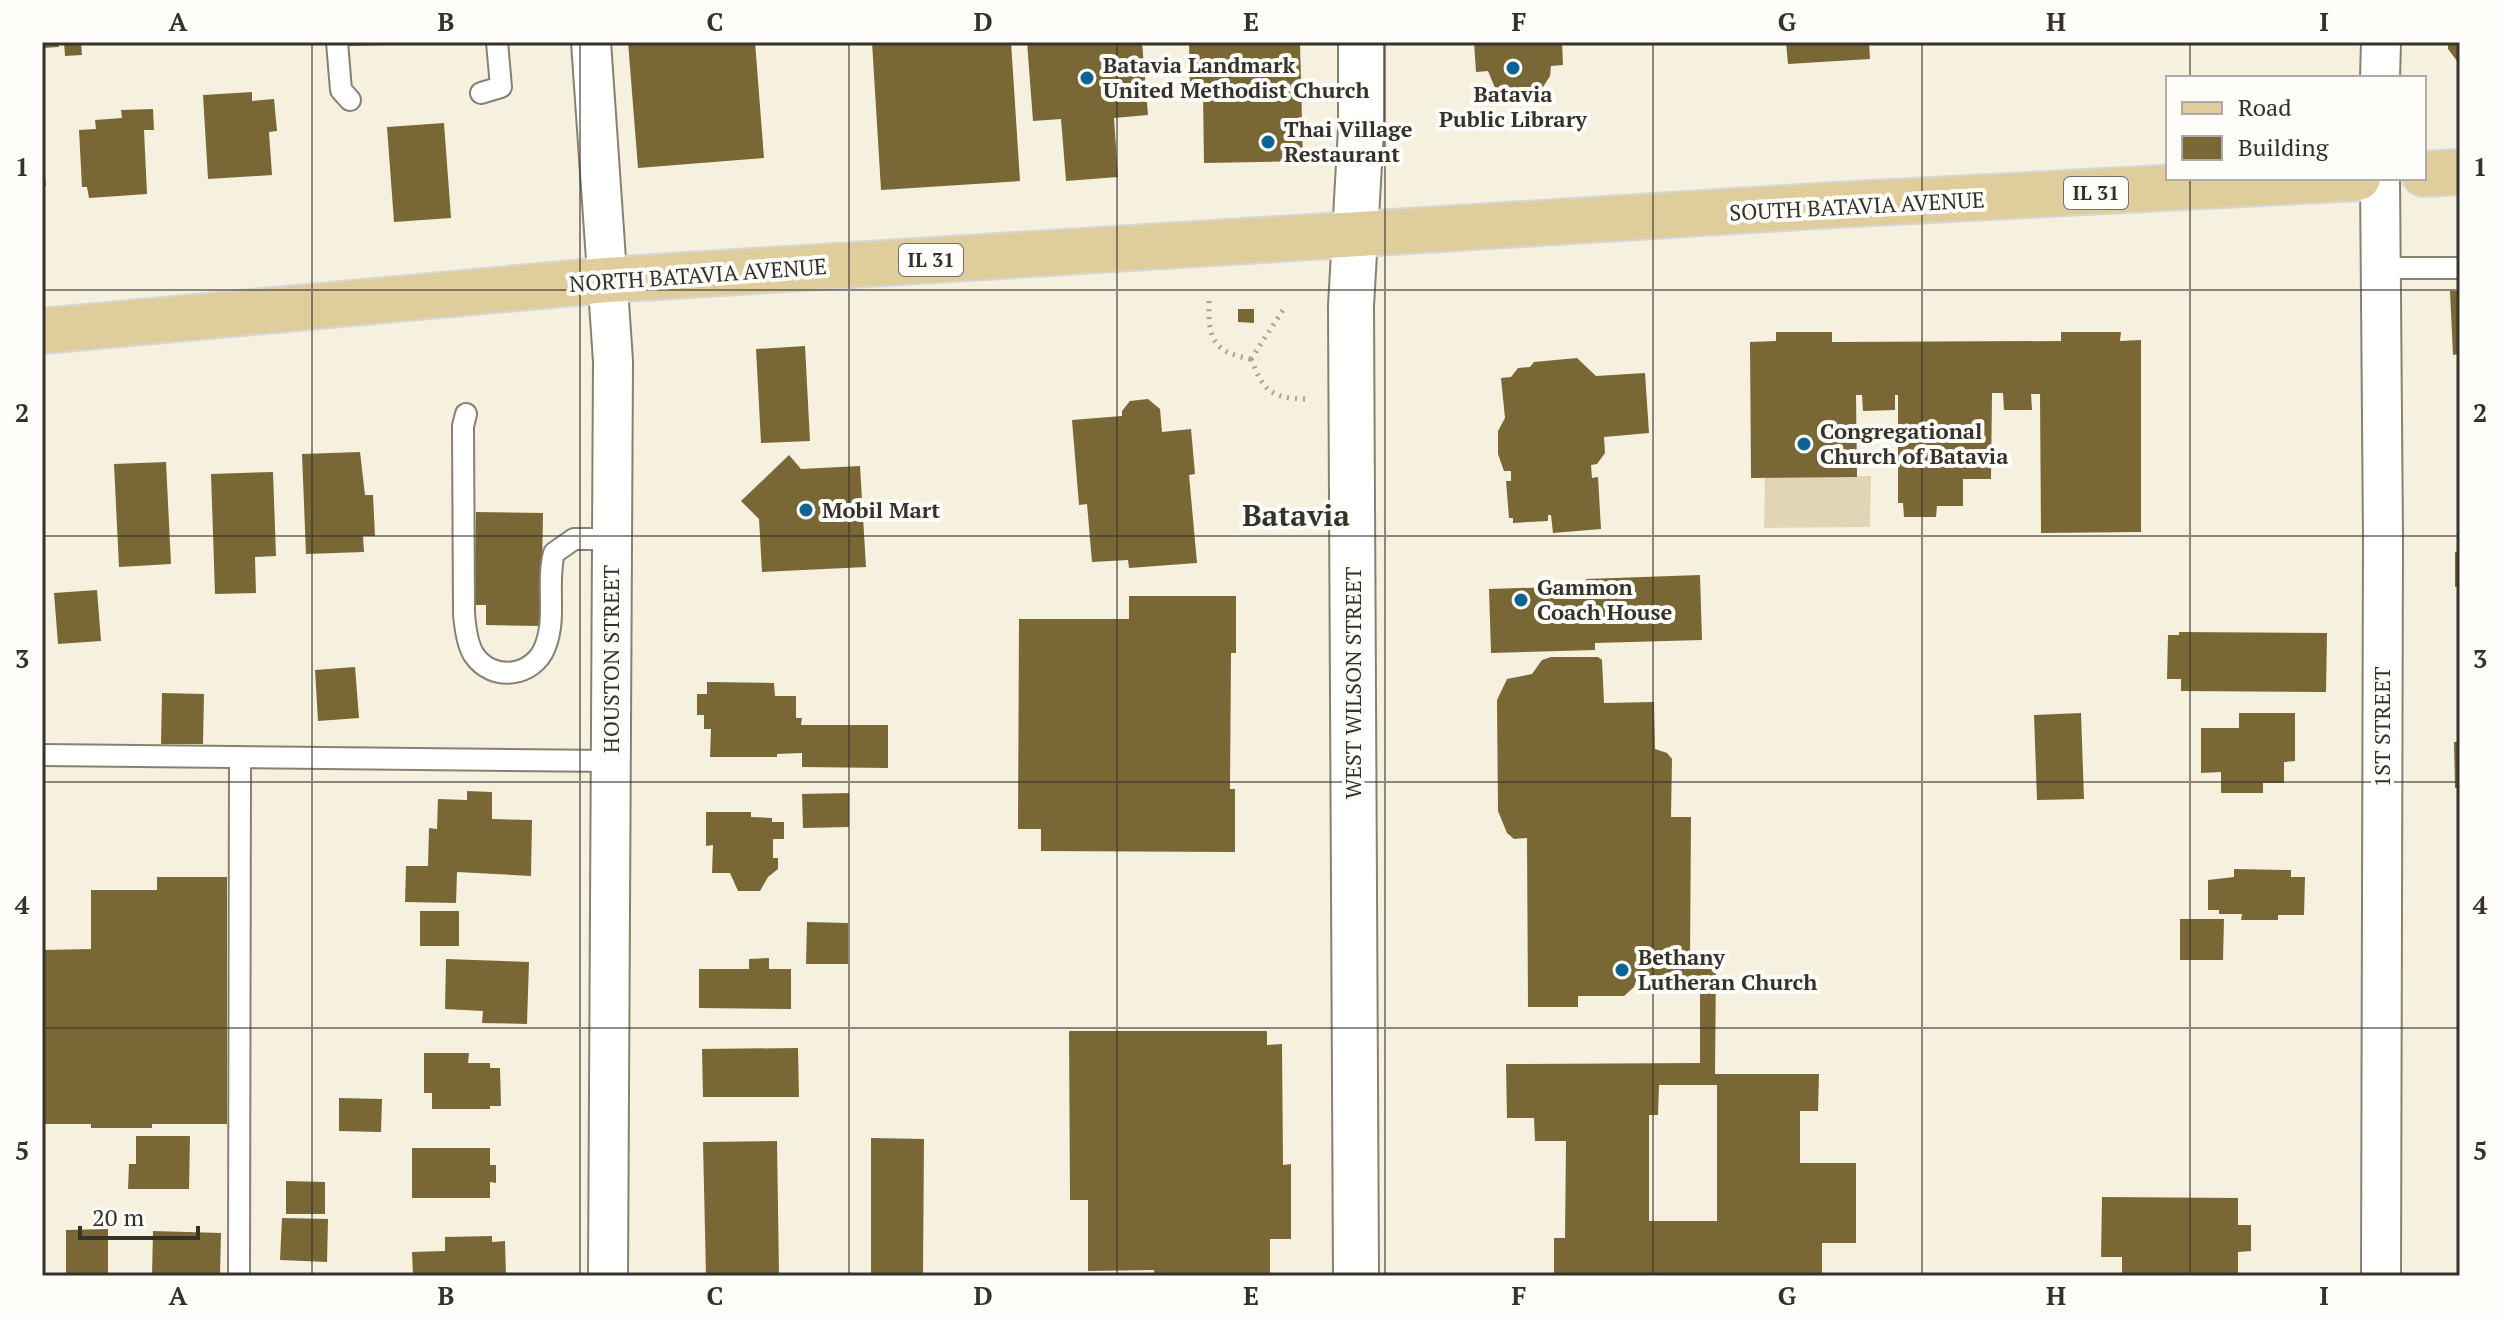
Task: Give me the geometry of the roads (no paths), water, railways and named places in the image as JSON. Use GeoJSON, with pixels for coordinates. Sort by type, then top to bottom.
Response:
{"type":"FeatureCollection","features":[{"type":"Feature","properties":{"kind":"main road","name":"WEST WILSON STREET"},"geometry":{"type":"LineString","coordinates":[[1356,1276],[1351,306],[1361,129],[1361,42]]}},
{"type":"Feature","properties":{"kind":"main road"},"geometry":{"type":"LineString","coordinates":[[2426,174],[2460,172]]}},
{"type":"Feature","properties":{"kind":"main road","name":"SOUTH BATAVIA AVENUE"},"geometry":{"type":"LineString","coordinates":[[1355,235],[1834,205],[2319,180]]}},
{"type":"Feature","properties":{"kind":"main road","name":"NORTH BATAVIA AVENUE"},"geometry":{"type":"LineString","coordinates":[[42,331],[607,280],[1355,235]]}},
{"type":"Feature","properties":{"kind":"street","name":"HOUSTON STREET"},"geometry":{"type":"LineString","coordinates":[[591,42],[613,361],[608,1276]]}},
{"type":"Feature","properties":{"kind":"street"},"geometry":{"type":"LineString","coordinates":[[2380,76],[2381,42]]}},
{"type":"Feature","properties":{"kind":"street","name":"1ST STREET"},"geometry":{"type":"LineString","coordinates":[[2380,180],[2381,1276]]}},
{"type":"Feature","properties":{"kind":"lane"},"geometry":{"type":"LineString","coordinates":[[337,42],[341,90],[350,100]]}},
{"type":"Feature","properties":{"kind":"lane"},"geometry":{"type":"LineString","coordinates":[[481,93],[501,87],[497,42]]}},
{"type":"Feature","properties":{"kind":"lane"},"geometry":{"type":"LineString","coordinates":[[2381,268],[2460,268]]}},
{"type":"Feature","properties":{"kind":"lane"},"geometry":{"type":"LineString","coordinates":[[466,414],[463,426],[464,613],[466,632],[474,655],[485,666],[496,672],[510,673],[525,670],[536,662],[549,636],[550,566],[554,553],[574,539],[612,539]]}},
{"type":"Feature","properties":{"kind":"lane"},"geometry":{"type":"LineString","coordinates":[[42,755],[611,761]]}},
{"type":"Feature","properties":{"kind":"lane"},"geometry":{"type":"LineString","coordinates":[[239,1276],[240,757]]}},
{"type":"Feature","properties":{"kind":"place","name":"Batavia Public Library"},"geometry":{"type":"Point","coordinates":[1513,68]}},
{"type":"Feature","properties":{"kind":"place","name":"Batavia Landmark United Methodist Church"},"geometry":{"type":"Point","coordinates":[1087,78]}},
{"type":"Feature","properties":{"kind":"place","name":"Thai Village Restaurant"},"geometry":{"type":"Point","coordinates":[1268,142]}},
{"type":"Feature","properties":{"kind":"place","name":"Congregational Church of Batavia"},"geometry":{"type":"Point","coordinates":[1804,444]}},
{"type":"Feature","properties":{"kind":"place","name":"Mobil Mart"},"geometry":{"type":"Point","coordinates":[806,510]}},
{"type":"Feature","properties":{"kind":"place","name":"Gammon Coach House"},"geometry":{"type":"Point","coordinates":[1521,600]}},
{"type":"Feature","properties":{"kind":"place","name":"Bethany Lutheran Church"},"geometry":{"type":"Point","coordinates":[1622,970]}},
{"type":"Feature","properties":{"kind":"district","name":"Batavia"},"geometry":{"type":"Point","coordinates":[1296,516]}}]}
